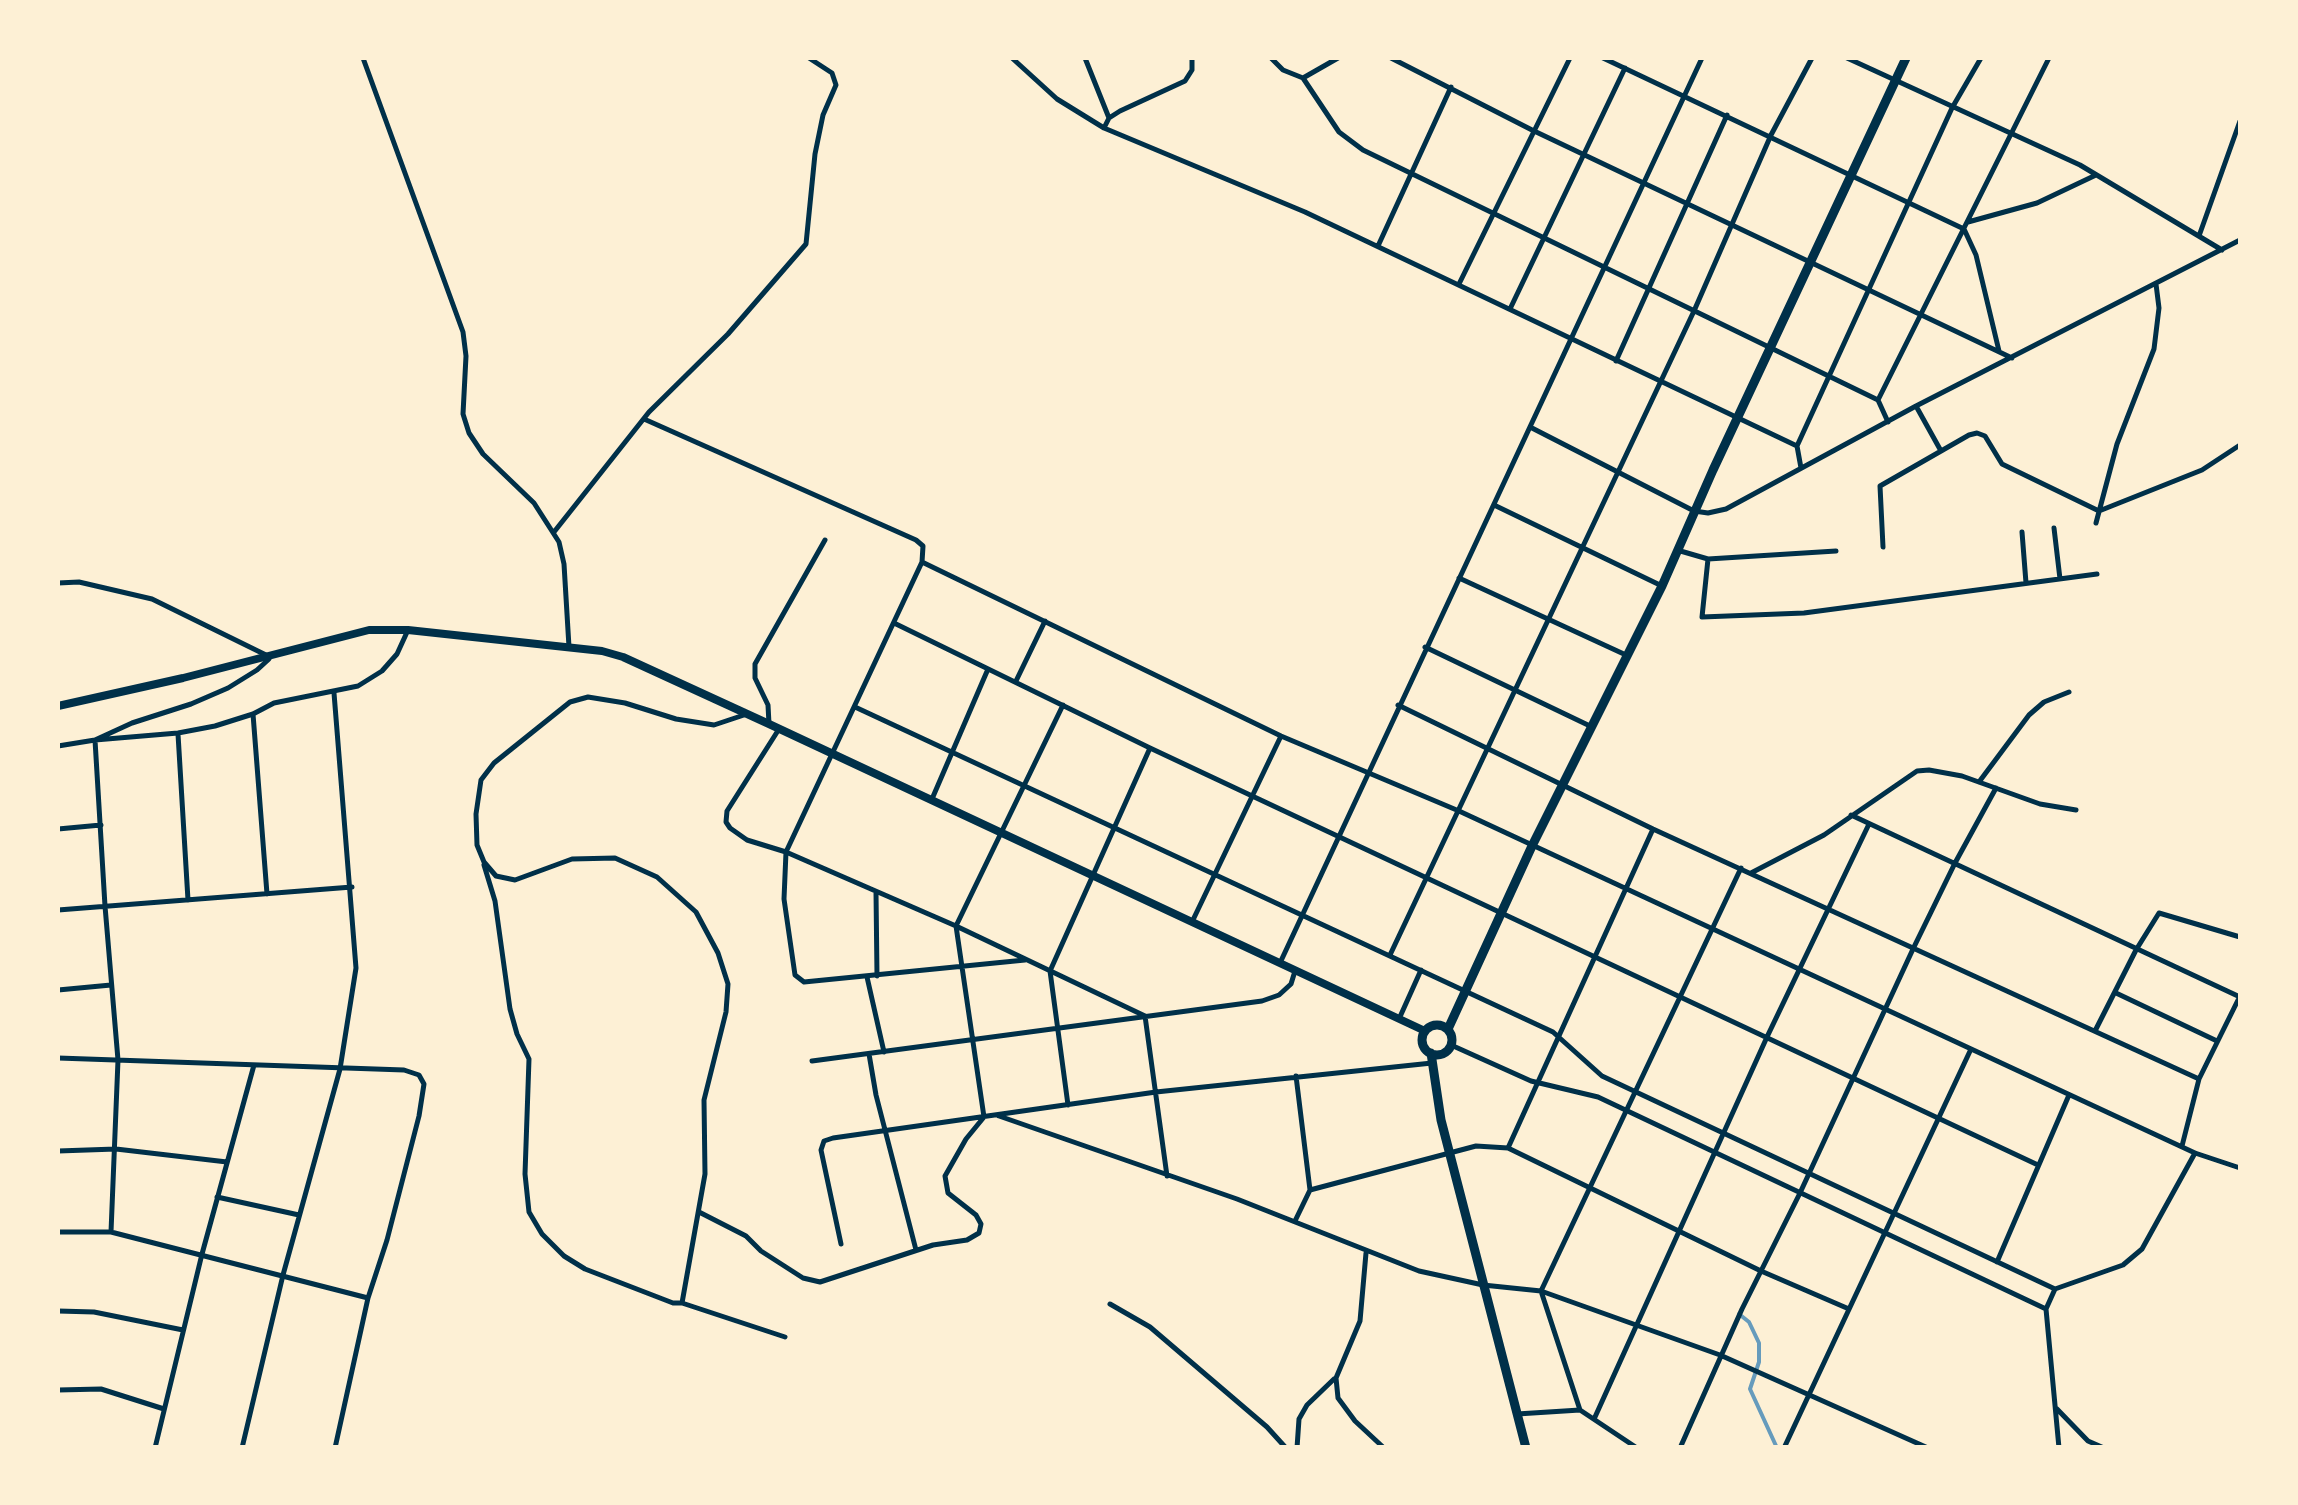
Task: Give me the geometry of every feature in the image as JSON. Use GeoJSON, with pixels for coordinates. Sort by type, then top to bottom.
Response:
{"type":"FeatureCollection","features":[{"type":"Feature","properties":{"kind":"highway"},"geometry":{"type":"LineString","coordinates":[[1448,1029],[1532,846],[1662,586],[1906,58]]}},
{"type":"Feature","properties":{"kind":"highway"},"geometry":{"type":"LineString","coordinates":[[1431,1058],[1451,1045],[1448,1029],[1433,1025],[1425,1031],[1423,1043],[1431,1058],[1450,1154],[1526,1448]]}},
{"type":"Feature","properties":{"kind":"main road"},"geometry":{"type":"LineString","coordinates":[[58,706],[368,630],[408,630],[569,646],[623,657],[1425,1031]]}},
{"type":"Feature","properties":{"kind":"street"},"geometry":{"type":"LineString","coordinates":[[363,58],[463,332],[463,414],[469,433],[483,454],[534,503],[554,532],[564,564],[569,646]]}},
{"type":"Feature","properties":{"kind":"street"},"geometry":{"type":"LineString","coordinates":[[554,532],[644,419],[728,334],[806,244],[814,154],[823,115],[836,85],[832,73],[809,58]]}},
{"type":"Feature","properties":{"kind":"street"},"geometry":{"type":"LineString","coordinates":[[1012,58],[1056,99],[1104,128],[1378,246],[1797,446]]}},
{"type":"Feature","properties":{"kind":"street"},"geometry":{"type":"LineString","coordinates":[[1084,58],[1109,118]]}},
{"type":"Feature","properties":{"kind":"street"},"geometry":{"type":"LineString","coordinates":[[1104,128],[1109,118],[1184,80],[1192,70],[1192,58]]}},
{"type":"Feature","properties":{"kind":"street"},"geometry":{"type":"LineString","coordinates":[[1271,58],[1283,70],[1303,78],[1339,132],[1363,150],[1603,269],[1828,374],[1878,400],[1888,422]]}},
{"type":"Feature","properties":{"kind":"street"},"geometry":{"type":"LineString","coordinates":[[1303,78],[1338,58]]}},
{"type":"Feature","properties":{"kind":"street"},"geometry":{"type":"LineString","coordinates":[[1391,58],[1585,156],[2012,358]]}},
{"type":"Feature","properties":{"kind":"street"},"geometry":{"type":"LineString","coordinates":[[1458,285],[1570,58]]}},
{"type":"Feature","properties":{"kind":"street"},"geometry":{"type":"LineString","coordinates":[[1603,58],[1910,203],[1966,225],[2036,203],[2096,174]]}},
{"type":"Feature","properties":{"kind":"street"},"geometry":{"type":"LineString","coordinates":[[1280,963],[1702,58]]}},
{"type":"Feature","properties":{"kind":"street"},"geometry":{"type":"LineString","coordinates":[[1390,955],[1694,310],[1771,136],[1812,58]]}},
{"type":"Feature","properties":{"kind":"street"},"geometry":{"type":"LineString","coordinates":[[1847,58],[2096,174],[2222,250]]}},
{"type":"Feature","properties":{"kind":"street"},"geometry":{"type":"LineString","coordinates":[[1801,468],[1797,446],[1828,374],[1952,108],[1982,58]]}},
{"type":"Feature","properties":{"kind":"street"},"geometry":{"type":"LineString","coordinates":[[1878,400],[2050,58]]}},
{"type":"Feature","properties":{"kind":"street"},"geometry":{"type":"LineString","coordinates":[[1509,310],[1625,68]]}},
{"type":"Feature","properties":{"kind":"street"},"geometry":{"type":"LineString","coordinates":[[1378,246],[1452,87]]}},
{"type":"Feature","properties":{"kind":"street"},"geometry":{"type":"LineString","coordinates":[[1616,361],[1727,116]]}},
{"type":"Feature","properties":{"kind":"street"},"geometry":{"type":"LineString","coordinates":[[2199,236],[2240,121]]}},
{"type":"Feature","properties":{"kind":"street"},"geometry":{"type":"LineString","coordinates":[[1966,225],[1999,350]]}},
{"type":"Feature","properties":{"kind":"street"},"geometry":{"type":"LineString","coordinates":[[1529,427],[1694,511],[1726,509],[1916,406],[2240,240]]}},
{"type":"Feature","properties":{"kind":"street"},"geometry":{"type":"LineString","coordinates":[[2096,524],[2116,444],[2154,348],[2159,308],[2156,284]]}},
{"type":"Feature","properties":{"kind":"street"},"geometry":{"type":"LineString","coordinates":[[1916,406],[1941,451]]}},
{"type":"Feature","properties":{"kind":"street"},"geometry":{"type":"LineString","coordinates":[[644,419],[923,546],[922,562],[786,852],[784,899],[796,975],[804,982],[1025,960]]}},
{"type":"Feature","properties":{"kind":"street"},"geometry":{"type":"LineString","coordinates":[[1883,547],[1880,486],[1978,433],[1985,436],[2002,464],[2099,511],[2202,470],[2240,445]]}},
{"type":"Feature","properties":{"kind":"street"},"geometry":{"type":"LineString","coordinates":[[1492,504],[1662,586]]}},
{"type":"Feature","properties":{"kind":"street"},"geometry":{"type":"LineString","coordinates":[[2054,528],[2060,579]]}},
{"type":"Feature","properties":{"kind":"street"},"geometry":{"type":"LineString","coordinates":[[2022,532],[2026,583]]}},
{"type":"Feature","properties":{"kind":"street"},"geometry":{"type":"LineString","coordinates":[[769,724],[768,705],[756,678],[755,664],[825,540]]}},
{"type":"Feature","properties":{"kind":"street"},"geometry":{"type":"LineString","coordinates":[[1677,550],[1708,559],[1836,551]]}},
{"type":"Feature","properties":{"kind":"street"},"geometry":{"type":"LineString","coordinates":[[1708,559],[1702,617],[1804,613],[2096,574]]}},
{"type":"Feature","properties":{"kind":"street"},"geometry":{"type":"LineString","coordinates":[[922,562],[1281,736],[1459,811],[2195,1153],[2240,1168]]}},
{"type":"Feature","properties":{"kind":"street"},"geometry":{"type":"LineString","coordinates":[[1458,578],[1628,656]]}},
{"type":"Feature","properties":{"kind":"street"},"geometry":{"type":"LineString","coordinates":[[58,583],[79,582],[152,600],[271,654],[257,670],[228,688],[96,740]]}},
{"type":"Feature","properties":{"kind":"street"},"geometry":{"type":"LineString","coordinates":[[1016,681],[1045,621]]}},
{"type":"Feature","properties":{"kind":"street"},"geometry":{"type":"LineString","coordinates":[[894,623],[1150,748],[2038,1164]]}},
{"type":"Feature","properties":{"kind":"street"},"geometry":{"type":"LineString","coordinates":[[58,746],[178,733],[252,714],[274,703],[358,686],[382,671],[408,630]]}},
{"type":"Feature","properties":{"kind":"street"},"geometry":{"type":"LineString","coordinates":[[1425,647],[1593,728]]}},
{"type":"Feature","properties":{"kind":"street"},"geometry":{"type":"LineString","coordinates":[[931,800],[988,669]]}},
{"type":"Feature","properties":{"kind":"street"},"geometry":{"type":"LineString","coordinates":[[1979,782],[2029,715],[2044,702],[2068,692]]}},
{"type":"Feature","properties":{"kind":"street"},"geometry":{"type":"LineString","coordinates":[[242,1448],[283,1275],[340,1069],[356,968],[334,693]]}},
{"type":"Feature","properties":{"kind":"street"},"geometry":{"type":"LineString","coordinates":[[747,714],[714,725],[607,700],[588,697],[570,702],[494,763],[481,780],[477,845],[495,901],[510,1009],[529,1059],[526,1174],[529,1212],[542,1234],[564,1256],[585,1269],[673,1302],[785,1336]]}},
{"type":"Feature","properties":{"kind":"street"},"geometry":{"type":"LineString","coordinates":[[700,1212],[746,1236],[761,1251],[803,1278],[820,1282],[916,1250],[967,1240],[978,1233],[976,1215],[948,1193],[945,1176],[966,1138],[984,1117],[956,926],[1063,705]]}},
{"type":"Feature","properties":{"kind":"street"},"geometry":{"type":"LineString","coordinates":[[1398,705],[1654,829],[2199,1078]]}},
{"type":"Feature","properties":{"kind":"street"},"geometry":{"type":"LineString","coordinates":[[855,707],[1466,991],[1558,1036],[1602,1076],[2055,1289],[2123,1265],[2142,1249],[2195,1153]]}},
{"type":"Feature","properties":{"kind":"street"},"geometry":{"type":"LineString","coordinates":[[252,714],[266,894]]}},
{"type":"Feature","properties":{"kind":"street"},"geometry":{"type":"LineString","coordinates":[[779,729],[727,811],[726,822],[747,840],[786,852],[956,926],[1145,1016]]}},
{"type":"Feature","properties":{"kind":"street"},"geometry":{"type":"LineString","coordinates":[[178,733],[188,900]]}},
{"type":"Feature","properties":{"kind":"street"},"geometry":{"type":"LineString","coordinates":[[1192,922],[1281,736]]}},
{"type":"Feature","properties":{"kind":"street"},"geometry":{"type":"LineString","coordinates":[[96,740],[104,906],[118,1060],[111,1232]]}},
{"type":"Feature","properties":{"kind":"street"},"geometry":{"type":"LineString","coordinates":[[1068,1105],[1050,971],[1150,748]]}},
{"type":"Feature","properties":{"kind":"street"},"geometry":{"type":"LineString","coordinates":[[1750,872],[1785,858],[1916,771],[1945,773],[2040,804],[2076,810]]}},
{"type":"Feature","properties":{"kind":"street"},"geometry":{"type":"LineString","coordinates":[[1680,1448],[1720,1355],[1810,1173],[1954,863],[1996,788]]}},
{"type":"Feature","properties":{"kind":"street"},"geometry":{"type":"LineString","coordinates":[[1850,815],[2240,997],[2199,1078],[2182,1147]]}},
{"type":"Feature","properties":{"kind":"street"},"geometry":{"type":"LineString","coordinates":[[1594,1417],[1869,824]]}},
{"type":"Feature","properties":{"kind":"street"},"geometry":{"type":"LineString","coordinates":[[58,829],[101,826]]}},
{"type":"Feature","properties":{"kind":"street"},"geometry":{"type":"LineString","coordinates":[[1508,1148],[1654,829]]}},
{"type":"Feature","properties":{"kind":"street"},"geometry":{"type":"LineString","coordinates":[[484,862],[496,876],[515,880],[572,859],[615,858],[657,877],[696,912],[718,953],[728,984],[726,1012],[704,1100],[706,1174],[682,1302]]}},
{"type":"Feature","properties":{"kind":"street"},"geometry":{"type":"LineString","coordinates":[[1580,1410],[1541,1291],[1741,868]]}},
{"type":"Feature","properties":{"kind":"street"},"geometry":{"type":"LineString","coordinates":[[58,910],[352,887]]}},
{"type":"Feature","properties":{"kind":"street"},"geometry":{"type":"LineString","coordinates":[[876,892],[877,976]]}},
{"type":"Feature","properties":{"kind":"street"},"geometry":{"type":"LineString","coordinates":[[2096,1031],[2156,915],[2163,912],[2240,938]]}},
{"type":"Feature","properties":{"kind":"street"},"geometry":{"type":"LineString","coordinates":[[812,1061],[1262,1000],[1279,995],[1291,984],[1295,970]]}},
{"type":"Feature","properties":{"kind":"street"},"geometry":{"type":"LineString","coordinates":[[1399,1019],[1422,970]]}},
{"type":"Feature","properties":{"kind":"street"},"geometry":{"type":"LineString","coordinates":[[867,977],[884,1052]]}},
{"type":"Feature","properties":{"kind":"street"},"geometry":{"type":"LineString","coordinates":[[58,990],[111,985]]}},
{"type":"Feature","properties":{"kind":"street"},"geometry":{"type":"LineString","coordinates":[[2116,993],[2218,1041]]}},
{"type":"Feature","properties":{"kind":"street"},"geometry":{"type":"LineString","coordinates":[[1145,1016],[1167,1176]]}},
{"type":"Feature","properties":{"kind":"street"},"geometry":{"type":"LineString","coordinates":[[1451,1045],[1538,1083],[1598,1098],[2046,1308]]}},
{"type":"Feature","properties":{"kind":"street"},"geometry":{"type":"LineString","coordinates":[[1784,1448],[1971,1049]]}},
{"type":"Feature","properties":{"kind":"street"},"geometry":{"type":"LineString","coordinates":[[869,1054],[916,1250]]}},
{"type":"Feature","properties":{"kind":"street"},"geometry":{"type":"LineString","coordinates":[[58,1058],[404,1070],[419,1074],[424,1084],[387,1240],[368,1298],[335,1448]]}},
{"type":"Feature","properties":{"kind":"street"},"geometry":{"type":"LineString","coordinates":[[841,1244],[820,1150],[824,1141],[1156,1092],[1431,1058]]}},
{"type":"Feature","properties":{"kind":"street"},"geometry":{"type":"LineString","coordinates":[[155,1448],[202,1254],[254,1065]]}},
{"type":"Feature","properties":{"kind":"street"},"geometry":{"type":"LineString","coordinates":[[1296,1076],[1310,1190],[1296,1221]]}},
{"type":"Feature","properties":{"kind":"street"},"geometry":{"type":"LineString","coordinates":[[1997,1262],[2069,1096]]}},
{"type":"Feature","properties":{"kind":"street"},"geometry":{"type":"LineString","coordinates":[[999,1116],[1296,1221],[1366,1253],[1419,1271],[1483,1285],[1541,1291],[1720,1355],[1928,1448]]}},
{"type":"Feature","properties":{"kind":"street"},"geometry":{"type":"LineString","coordinates":[[1310,1190],[1476,1146],[1508,1148],[1760,1271],[1849,1308]]}},
{"type":"Feature","properties":{"kind":"street"},"geometry":{"type":"LineString","coordinates":[[58,1151],[116,1150],[227,1162]]}},
{"type":"Feature","properties":{"kind":"street"},"geometry":{"type":"LineString","coordinates":[[217,1197],[300,1215]]}},
{"type":"Feature","properties":{"kind":"street"},"geometry":{"type":"LineString","coordinates":[[58,1232],[111,1232],[368,1298]]}},
{"type":"Feature","properties":{"kind":"street"},"geometry":{"type":"LineString","coordinates":[[1297,1448],[1299,1420],[1307,1405],[1336,1378],[1360,1321],[1366,1253]]}},
{"type":"Feature","properties":{"kind":"street"},"geometry":{"type":"LineString","coordinates":[[2055,1289],[2046,1308],[2059,1448]]}},
{"type":"Feature","properties":{"kind":"street"},"geometry":{"type":"LineString","coordinates":[[1110,1304],[1150,1327],[1267,1426],[1286,1448]]}},
{"type":"Feature","properties":{"kind":"street"},"geometry":{"type":"LineString","coordinates":[[58,1312],[94,1312],[183,1330]]}},
{"type":"Feature","properties":{"kind":"street"},"geometry":{"type":"LineString","coordinates":[[1336,1378],[1338,1398],[1355,1421],[1384,1448]]}},
{"type":"Feature","properties":{"kind":"street"},"geometry":{"type":"LineString","coordinates":[[58,1390],[101,1389],[164,1409]]}},
{"type":"Feature","properties":{"kind":"street"},"geometry":{"type":"LineString","coordinates":[[2054,1406],[2088,1441],[2104,1448]]}},
{"type":"Feature","properties":{"kind":"street"},"geometry":{"type":"LineString","coordinates":[[1517,1414],[1580,1410],[1637,1448]]}},
{"type":"Feature","properties":{"kind":"waterway"},"geometry":{"type":"LineString","coordinates":[[1739,1314],[1749,1322],[1759,1343],[1759,1362],[1750,1389],[1777,1448]]}}]}
